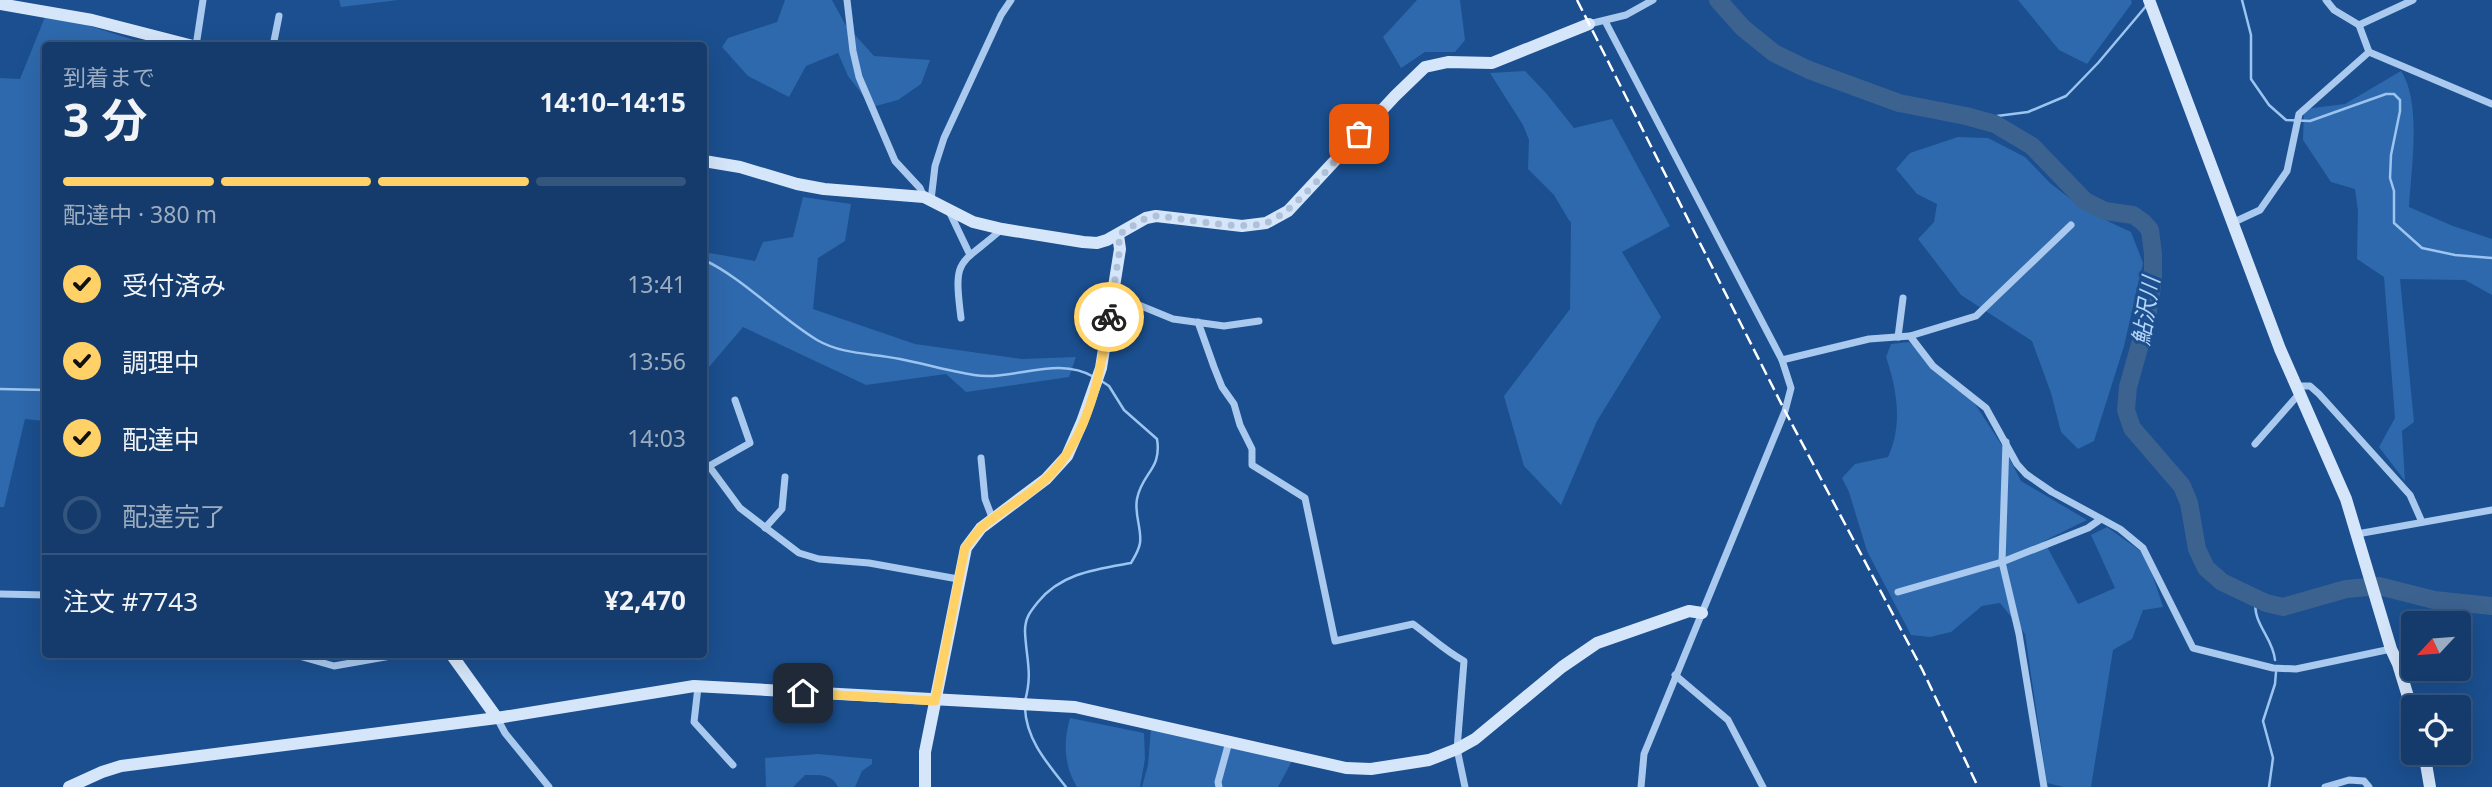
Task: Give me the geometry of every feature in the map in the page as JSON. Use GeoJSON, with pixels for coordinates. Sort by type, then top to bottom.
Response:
{"type":"FeatureCollection","features":[{"type":"Feature","properties":{"kind":"street"},"geometry":{"type":"LineString","coordinates":[[196,42],[203,0]]}},
{"type":"Feature","properties":{"kind":"street"},"geometry":{"type":"LineString","coordinates":[[847,0],[859,77],[895,161],[927,199]]}},
{"type":"Feature","properties":{"kind":"street"},"geometry":{"type":"LineString","coordinates":[[927,199],[944,138],[1000,15],[1011,0]]}},
{"type":"Feature","properties":{"kind":"street"},"geometry":{"type":"LineString","coordinates":[[707,162],[740,167],[810,186],[927,199],[973,222],[1097,243],[1118,235],[1146,218],[1156,216],[1242,226],[1266,223],[1288,211],[1425,67],[1448,62],[1492,63],[1589,24],[1626,15],[1653,0]]}},
{"type":"Feature","properties":{"kind":"street"},"geometry":{"type":"LineString","coordinates":[[2326,0],[2334,10],[2359,25],[2369,52],[2492,104]]}},
{"type":"Feature","properties":{"kind":"street"},"geometry":{"type":"LineString","coordinates":[[2359,25],[2413,0]]}},
{"type":"Feature","properties":{"kind":"street"},"geometry":{"type":"LineString","coordinates":[[0,4],[92,19],[182,42]]}},
{"type":"Feature","properties":{"kind":"street"},"geometry":{"type":"LineString","coordinates":[[2150,4],[2297,390],[2346,499],[2390,649],[2398,664],[2407,695]]}},
{"type":"Feature","properties":{"kind":"street"},"geometry":{"type":"LineString","coordinates":[[274,42],[279,16]]}},
{"type":"Feature","properties":{"kind":"street"},"geometry":{"type":"LineString","coordinates":[[1605,21],[1782,360],[1791,388],[1789,399],[1644,754],[1641,787]]}},
{"type":"Feature","properties":{"kind":"street"},"geometry":{"type":"LineString","coordinates":[[2232,223],[2260,210],[2287,171],[2299,114],[2369,52]]}},
{"type":"Feature","properties":{"kind":"street"},"geometry":{"type":"LineString","coordinates":[[948,210],[970,255]]}},
{"type":"Feature","properties":{"kind":"street"},"geometry":{"type":"LineString","coordinates":[[1782,360],[1869,339],[1910,336],[1976,316],[2071,225]]}},
{"type":"Feature","properties":{"kind":"street"},"geometry":{"type":"LineString","coordinates":[[961,318],[956,284],[958,272],[970,255],[1002,229]]}},
{"type":"Feature","properties":{"kind":"street"},"geometry":{"type":"LineString","coordinates":[[925,787],[925,752],[965,548],[981,528],[1046,479],[1067,456],[1101,368],[1120,248],[1118,235]]}},
{"type":"Feature","properties":{"kind":"street"},"geometry":{"type":"LineString","coordinates":[[1112,294],[1173,319],[1224,326],[1259,321]]}},
{"type":"Feature","properties":{"kind":"street"},"geometry":{"type":"LineString","coordinates":[[1898,337],[1903,298]]}},
{"type":"Feature","properties":{"kind":"street"},"geometry":{"type":"LineString","coordinates":[[1198,322],[1222,387],[1234,404],[1240,425],[1252,449],[1252,465],[1304,498],[1335,641],[1413,624],[1445,652],[1464,661],[1457,749],[1465,787]]}},
{"type":"Feature","properties":{"kind":"street"},"geometry":{"type":"LineString","coordinates":[[1910,336],[1933,366],[1986,408],[2017,464],[2026,474],[2052,492],[2120,529],[2143,548],[2193,648],[2273,668],[2296,669],[2390,649]]}},
{"type":"Feature","properties":{"kind":"street"},"geometry":{"type":"LineString","coordinates":[[2255,444],[2297,390],[2309,386],[2410,495],[2421,523]]}},
{"type":"Feature","properties":{"kind":"street"},"geometry":{"type":"LineString","coordinates":[[707,465],[750,443],[735,400]]}},
{"type":"Feature","properties":{"kind":"street"},"geometry":{"type":"LineString","coordinates":[[2006,440],[2001,562],[2019,634],[2044,787]]}},
{"type":"Feature","properties":{"kind":"street"},"geometry":{"type":"LineString","coordinates":[[981,458],[985,499],[993,520]]}},
{"type":"Feature","properties":{"kind":"street"},"geometry":{"type":"LineString","coordinates":[[707,467],[740,508],[799,553],[819,559],[869,562],[958,579]]}},
{"type":"Feature","properties":{"kind":"street"},"geometry":{"type":"LineString","coordinates":[[765,528],[782,509],[785,477]]}},
{"type":"Feature","properties":{"kind":"street"},"geometry":{"type":"LineString","coordinates":[[2357,534],[2492,510]]}},
{"type":"Feature","properties":{"kind":"street"},"geometry":{"type":"LineString","coordinates":[[1898,593],[2001,562],[2088,528],[2101,519]]}},
{"type":"Feature","properties":{"kind":"street"},"geometry":{"type":"LineString","coordinates":[[0,594],[42,594]]}},
{"type":"Feature","properties":{"kind":"street"},"geometry":{"type":"LineString","coordinates":[[69,787],[121,766],[498,718],[698,687],[935,701],[1025,702],[1075,707],[1346,768],[1371,769],[1429,760],[1457,749],[1475,739],[1562,667],[1597,643],[1689,611],[1702,613]]}},
{"type":"Feature","properties":{"kind":"street"},"geometry":{"type":"LineString","coordinates":[[306,658],[334,666],[379,658]]}},
{"type":"Feature","properties":{"kind":"street"},"geometry":{"type":"LineString","coordinates":[[454,658],[498,718],[505,733],[549,787]]}},
{"type":"Feature","properties":{"kind":"street"},"geometry":{"type":"LineString","coordinates":[[1675,675],[1728,720],[1763,787]]}},
{"type":"Feature","properties":{"kind":"street"},"geometry":{"type":"LineString","coordinates":[[698,687],[694,722],[733,765]]}},
{"type":"Feature","properties":{"kind":"street"},"geometry":{"type":"LineString","coordinates":[[1219,787],[1229,742]]}},
{"type":"Feature","properties":{"kind":"street"},"geometry":{"type":"LineString","coordinates":[[2426,765],[2430,787]]}},
{"type":"Feature","properties":{"kind":"street"},"geometry":{"type":"LineString","coordinates":[[2325,787],[2349,780],[2364,781],[2369,787]]}},
{"type":"Feature","properties":{"kind":"shaded area"},"geometry":{"type":"Polygon","coordinates":[[[339,0],[398,0],[341,7],[339,0]]]}},
{"type":"Feature","properties":{"kind":"shaded area"},"geometry":{"type":"Polygon","coordinates":[[[785,0],[832,0],[845,24],[874,56],[930,60],[921,84],[898,100],[872,107],[848,76],[838,53],[806,66],[789,97],[748,76],[722,47],[728,38],[777,22],[785,0]]]}},
{"type":"Feature","properties":{"kind":"shaded area"},"geometry":{"type":"Polygon","coordinates":[[[1417,0],[1460,0],[1465,40],[1455,52],[1425,52],[1401,68],[1383,37],[1417,0]]]}},
{"type":"Feature","properties":{"kind":"shaded area"},"geometry":{"type":"Polygon","coordinates":[[[2018,0],[2131,0],[2132,3],[2087,64],[2059,50],[2018,0]]]}},
{"type":"Feature","properties":{"kind":"shaded area"},"geometry":{"type":"Polygon","coordinates":[[[47,12],[140,42],[42,42],[42,421],[25,419],[4,507],[0,507],[0,78],[20,79],[47,12]]]}},
{"type":"Feature","properties":{"kind":"shaded area"},"geometry":{"type":"Polygon","coordinates":[[[1525,71],[1574,128],[1612,119],[1670,226],[1622,252],[1661,317],[1597,421],[1561,505],[1524,466],[1504,396],[1570,309],[1571,221],[1554,195],[1528,169],[1529,140],[1523,125],[1490,73],[1525,71]]]}},
{"type":"Feature","properties":{"kind":"shaded area"},"geometry":{"type":"Polygon","coordinates":[[[2401,71],[2407,84],[2413,118],[2409,207],[2492,239],[2492,295],[2465,280],[2400,279],[2414,422],[2402,431],[2405,481],[2379,447],[2395,418],[2384,277],[2357,259],[2358,211],[2355,189],[2331,182],[2303,140],[2304,109],[2345,104],[2401,71]]]}},
{"type":"Feature","properties":{"kind":"shaded area"},"geometry":{"type":"Polygon","coordinates":[[[1958,137],[1988,138],[2025,157],[2050,183],[2086,211],[2131,232],[2143,263],[2124,346],[2094,441],[2078,449],[2061,432],[2051,393],[2032,341],[1961,295],[1918,239],[1934,222],[1937,204],[1917,194],[1896,169],[1910,153],[1958,137]]]}},
{"type":"Feature","properties":{"kind":"shaded area"},"geometry":{"type":"Polygon","coordinates":[[[803,197],[851,204],[845,241],[818,258],[813,309],[915,344],[1022,359],[1076,357],[1069,377],[966,392],[946,374],[866,385],[743,327],[707,367],[707,253],[755,261],[763,242],[793,237],[803,197]]]}},
{"type":"Feature","properties":{"kind":"shaded area"},"geometry":{"type":"Polygon","coordinates":[[[1909,342],[1945,372],[1975,404],[2005,450],[2021,481],[2087,520],[2044,541],[2078,604],[2115,588],[2091,535],[2107,527],[2146,555],[2163,607],[2143,610],[2132,639],[2113,650],[2091,787],[2064,787],[2047,783],[2025,634],[2000,603],[1982,606],[1951,632],[1930,637],[1911,635],[1867,551],[1842,478],[1855,464],[1888,457],[1896,432],[1897,407],[1886,357],[1891,344],[1909,342]]]}},
{"type":"Feature","properties":{"kind":"shaded area"},"geometry":{"type":"Polygon","coordinates":[[[1070,718],[1144,733],[1145,759],[1140,787],[1077,787],[1069,771],[1066,754],[1070,718]]]}},
{"type":"Feature","properties":{"kind":"shaded area"},"geometry":{"type":"Polygon","coordinates":[[[1151,728],[1292,761],[1278,787],[1142,787],[1148,765],[1151,728]]]}},
{"type":"Feature","properties":{"kind":"shaded area"},"geometry":{"type":"Polygon","coordinates":[[[818,754],[872,759],[872,764],[862,771],[855,787],[838,787],[828,777],[805,775],[793,787],[766,787],[765,758],[818,754]]]}},
{"type":"Feature","properties":{"kind":"waterway","name":"鮎沢川"},"geometry":{"type":"LineString","coordinates":[[1718,0],[1743,28],[1774,53],[1809,70],[1899,103],[1995,124],[2032,146],[2085,201],[2105,211],[2133,215],[2150,230],[2153,281],[2146,323],[2128,387],[2126,410],[2132,428],[2182,486],[2189,503],[2197,549],[2206,568],[2222,582],[2266,603],[2283,607],[2346,589],[2379,586],[2434,600],[2492,606]]}},
{"type":"Feature","properties":{"kind":"waterway"},"geometry":{"type":"LineString","coordinates":[[2242,0],[2251,35],[2251,79],[2269,105],[2286,120],[2310,121],[2386,94],[2394,94],[2400,100],[2391,155],[2394,223],[2422,248],[2455,255],[2492,258]]}},
{"type":"Feature","properties":{"kind":"waterway"},"geometry":{"type":"LineString","coordinates":[[1987,122],[1997,116],[2028,112],[2066,96],[2147,5]]}},
{"type":"Feature","properties":{"kind":"waterway"},"geometry":{"type":"LineString","coordinates":[[707,262],[733,277],[803,331],[837,348],[974,375],[1004,375],[1065,368],[1094,377]]}},
{"type":"Feature","properties":{"kind":"waterway"},"geometry":{"type":"LineString","coordinates":[[1025,701],[1029,673],[1025,626],[1033,609],[1047,592],[1069,578],[1093,570],[1131,563],[1139,546],[1137,499],[1157,458],[1157,439],[1124,410],[1109,386],[1100,380]]}},
{"type":"Feature","properties":{"kind":"waterway"},"geometry":{"type":"LineString","coordinates":[[0,389],[42,390]]}},
{"type":"Feature","properties":{"kind":"waterway"},"geometry":{"type":"LineString","coordinates":[[2256,598],[2259,623],[2275,660]]}},
{"type":"Feature","properties":{"kind":"waterway"},"geometry":{"type":"LineString","coordinates":[[2269,787],[2273,758],[2263,721],[2275,684],[2276,672]]}},
{"type":"Feature","properties":{"kind":"waterway"},"geometry":{"type":"LineString","coordinates":[[1025,708],[1033,740],[1066,787]]}},
{"type":"Feature","properties":{"kind":"railway"},"geometry":{"type":"LineString","coordinates":[[1577,0],[1785,411],[1922,669],[1978,787]]}},
{"type":"Feature","properties":{"kind":"way so far"},"geometry":{"type":"LineString","coordinates":[[1109,317],[1120,248],[1118,235],[1146,218],[1156,216],[1242,226],[1266,223],[1288,211],[1359,134]]}},
{"type":"Feature","properties":{"kind":"route"},"geometry":{"type":"LineString","coordinates":[[803,693],[935,701],[965,548],[981,528],[1046,479],[1067,456],[1101,368],[1109,317]]}}]}
